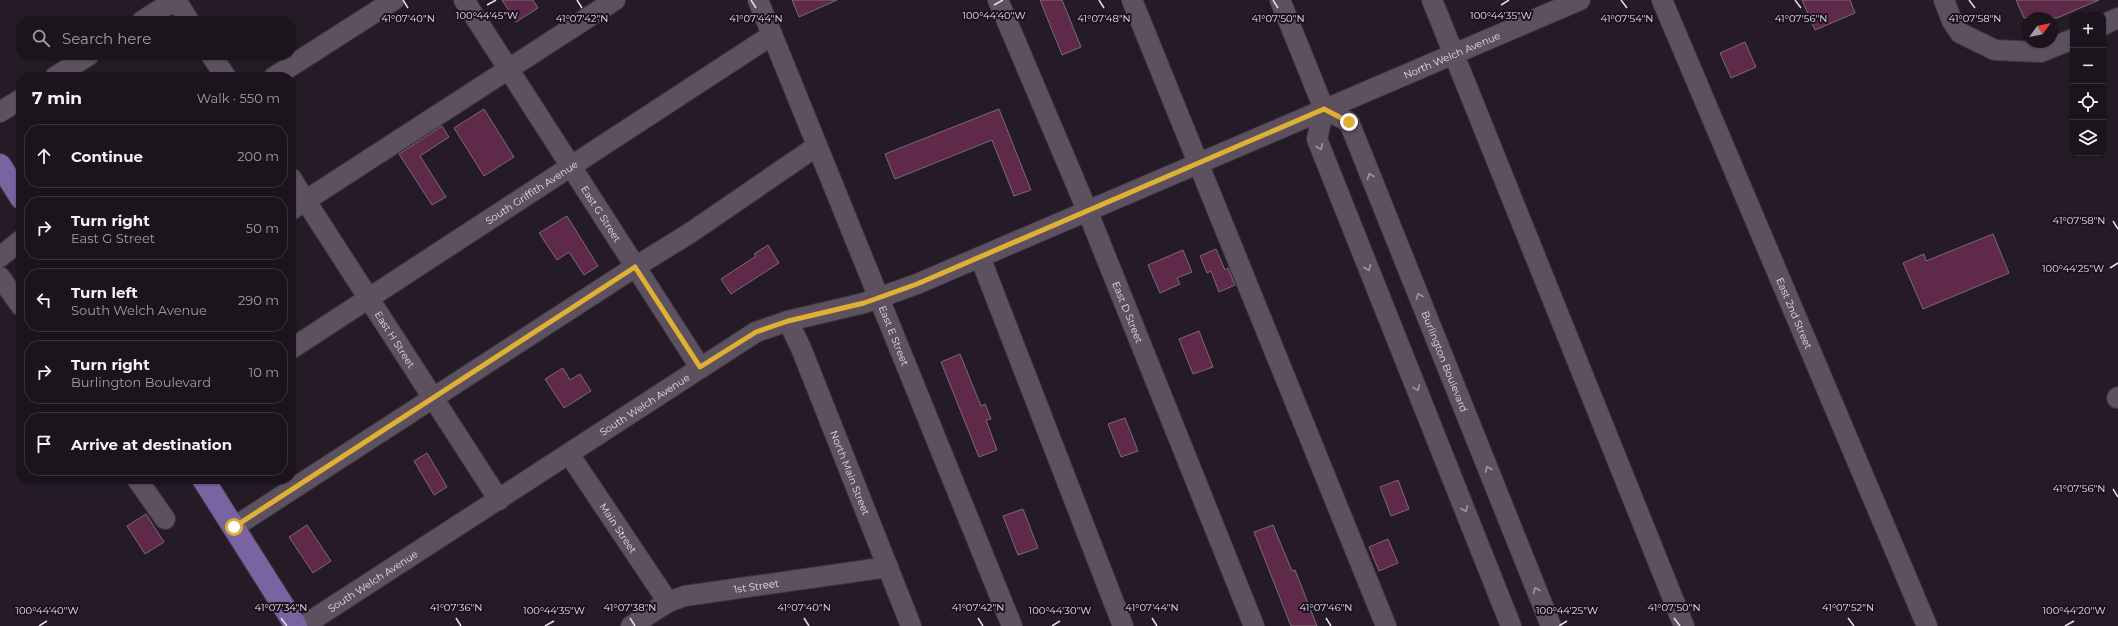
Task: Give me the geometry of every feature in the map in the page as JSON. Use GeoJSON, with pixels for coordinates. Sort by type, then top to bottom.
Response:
{"type":"FeatureCollection","features":[{"type":"Feature","properties":{"kind":"main road"},"geometry":{"type":"LineString","coordinates":[[0,165],[16,190]]}},
{"type":"Feature","properties":{"kind":"main road"},"geometry":{"type":"LineString","coordinates":[[206,484],[296,626]]}},
{"type":"Feature","properties":{"kind":"street"},"geometry":{"type":"LineString","coordinates":[[150,16],[175,0],[186,16]]}},
{"type":"Feature","properties":{"kind":"street"},"geometry":{"type":"LineString","coordinates":[[282,72],[394,0]]}},
{"type":"Feature","properties":{"kind":"street","name":"East G Street"},"geometry":{"type":"LineString","coordinates":[[464,0],[700,367]]}},
{"type":"Feature","properties":{"kind":"street"},"geometry":{"type":"LineString","coordinates":[[298,206],[615,0]]}},
{"type":"Feature","properties":{"kind":"street","name":"East E Street"},"geometry":{"type":"LineString","coordinates":[[758,0],[1012,626]]}},
{"type":"Feature","properties":{"kind":"street","name":"East D Street"},"geometry":{"type":"LineString","coordinates":[[998,0],[1087,210],[1254,626]]}},
{"type":"Feature","properties":{"kind":"street"},"geometry":{"type":"LineString","coordinates":[[1132,0],[1386,626]]}},
{"type":"Feature","properties":{"kind":"street"},"geometry":{"type":"LineString","coordinates":[[1280,0],[1324,109],[1317,139],[1511,626]]}},
{"type":"Feature","properties":{"kind":"street"},"geometry":{"type":"LineString","coordinates":[[1432,0],[1684,626]]}},
{"type":"Feature","properties":{"kind":"street","name":"North Welch Avenue"},"geometry":{"type":"LineString","coordinates":[[1324,109],[1580,0]]}},
{"type":"Feature","properties":{"kind":"street","name":"East 2nd Street"},"geometry":{"type":"LineString","coordinates":[[1662,0],[1927,626]]}},
{"type":"Feature","properties":{"kind":"street"},"geometry":{"type":"LineString","coordinates":[[1944,0],[1952,21],[1960,33],[1995,50],[2041,52],[2070,40]]}},
{"type":"Feature","properties":{"kind":"street"},"geometry":{"type":"LineString","coordinates":[[2106,24],[2118,18]]}},
{"type":"Feature","properties":{"kind":"street","name":"South Griffith Avenue"},"geometry":{"type":"LineString","coordinates":[[296,346],[370,299],[772,35]]}},
{"type":"Feature","properties":{"kind":"street"},"geometry":{"type":"LineString","coordinates":[[63,72],[81,60]]}},
{"type":"Feature","properties":{"kind":"street"},"geometry":{"type":"LineString","coordinates":[[214,60],[223,72]]}},
{"type":"Feature","properties":{"kind":"street"},"geometry":{"type":"LineString","coordinates":[[0,112],[16,102]]}},
{"type":"Feature","properties":{"kind":"street","name":"South Welch Avenue"},"geometry":{"type":"LineString","coordinates":[[303,626],[756,332],[788,321],[864,303],[917,284],[1324,109]]}},
{"type":"Feature","properties":{"kind":"street","name":"Burlington Boulevard"},"geometry":{"type":"LineString","coordinates":[[1324,109],[1349,122],[1551,626]]}},
{"type":"Feature","properties":{"kind":"street"},"geometry":{"type":"LineString","coordinates":[[234,527],[434,399],[635,267],[690,233],[817,146]]}},
{"type":"Feature","properties":{"kind":"street","name":"East H Street"},"geometry":{"type":"LineString","coordinates":[[298,206],[370,299],[499,500]]}},
{"type":"Feature","properties":{"kind":"street"},"geometry":{"type":"LineString","coordinates":[[0,258],[16,244]]}},
{"type":"Feature","properties":{"kind":"street"},"geometry":{"type":"LineString","coordinates":[[980,257],[1123,626]]}},
{"type":"Feature","properties":{"kind":"street"},"geometry":{"type":"LineString","coordinates":[[0,277],[16,299]]}},
{"type":"Feature","properties":{"kind":"street","name":"North Main Street"},"geometry":{"type":"LineString","coordinates":[[788,321],[801,348],[911,626]]}},
{"type":"Feature","properties":{"kind":"street","name":"Main Street"},"geometry":{"type":"LineString","coordinates":[[569,454],[668,602]]}},
{"type":"Feature","properties":{"kind":"street"},"geometry":{"type":"LineString","coordinates":[[140,484],[165,519]]}},
{"type":"Feature","properties":{"kind":"street","name":"1st Street"},"geometry":{"type":"LineString","coordinates":[[631,626],[668,602],[685,596],[888,567]]}},
{"type":"Feature","properties":{"kind":"building"},"geometry":{"type":"Polygon","coordinates":[[[502,0],[533,0],[538,8],[516,22],[502,0]]]}},
{"type":"Feature","properties":{"kind":"building"},"geometry":{"type":"Polygon","coordinates":[[[792,0],[837,0],[799,17],[792,0]]]}},
{"type":"Feature","properties":{"kind":"building"},"geometry":{"type":"Polygon","coordinates":[[[1040,0],[1062,0],[1081,47],[1062,55],[1040,0]]]}},
{"type":"Feature","properties":{"kind":"building"},"geometry":{"type":"Polygon","coordinates":[[[1802,0],[1850,0],[1855,13],[1815,30],[1802,0]]]}},
{"type":"Feature","properties":{"kind":"building"},"geometry":{"type":"Polygon","coordinates":[[[2016,0],[2099,0],[2058,18],[2058,12],[2022,12],[2022,14],[2016,0]]]}},
{"type":"Feature","properties":{"kind":"building"},"geometry":{"type":"Polygon","coordinates":[[[1745,42],[1756,67],[1731,78],[1720,53],[1745,42]]]}},
{"type":"Feature","properties":{"kind":"building"},"geometry":{"type":"Polygon","coordinates":[[[484,109],[514,157],[484,176],[454,128],[484,109]]]}},
{"type":"Feature","properties":{"kind":"building"},"geometry":{"type":"Polygon","coordinates":[[[999,109],[1031,190],[1014,196],[992,140],[895,179],[885,154],[999,109]]]}},
{"type":"Feature","properties":{"kind":"building"},"geometry":{"type":"Polygon","coordinates":[[[442,126],[449,137],[420,156],[446,197],[432,205],[399,154],[442,126]]]}},
{"type":"Feature","properties":{"kind":"building"},"geometry":{"type":"Polygon","coordinates":[[[567,216],[598,266],[584,275],[569,252],[557,260],[539,233],[567,216]]]}},
{"type":"Feature","properties":{"kind":"building"},"geometry":{"type":"Polygon","coordinates":[[[1993,234],[2009,273],[1923,309],[1903,263],[1924,254],[1926,261],[1993,234]]]}},
{"type":"Feature","properties":{"kind":"building"},"geometry":{"type":"Polygon","coordinates":[[[768,245],[779,263],[731,294],[721,279],[756,256],[754,254],[768,245]]]}},
{"type":"Feature","properties":{"kind":"building"},"geometry":{"type":"Polygon","coordinates":[[[1216,249],[1225,270],[1228,268],[1235,285],[1219,292],[1211,271],[1207,273],[1200,256],[1216,249]]]}},
{"type":"Feature","properties":{"kind":"building"},"geometry":{"type":"Polygon","coordinates":[[[1183,250],[1192,272],[1177,278],[1180,284],[1160,293],[1148,265],[1183,250]]]}},
{"type":"Feature","properties":{"kind":"building"},"geometry":{"type":"Polygon","coordinates":[[[1199,331],[1213,367],[1193,374],[1179,339],[1199,331]]]}},
{"type":"Feature","properties":{"kind":"building"},"geometry":{"type":"Polygon","coordinates":[[[960,354],[981,406],[985,404],[991,419],[986,420],[997,450],[979,457],[941,362],[960,354]]]}},
{"type":"Feature","properties":{"kind":"building"},"geometry":{"type":"Polygon","coordinates":[[[563,368],[570,380],[580,374],[591,391],[564,408],[545,379],[563,368]]]}},
{"type":"Feature","properties":{"kind":"building"},"geometry":{"type":"Polygon","coordinates":[[[1125,418],[1138,451],[1121,457],[1108,424],[1125,418]]]}},
{"type":"Feature","properties":{"kind":"building"},"geometry":{"type":"Polygon","coordinates":[[[427,453],[447,487],[434,495],[414,461],[427,453]]]}},
{"type":"Feature","properties":{"kind":"building"},"geometry":{"type":"Polygon","coordinates":[[[1398,480],[1409,509],[1391,516],[1380,487],[1398,480]]]}},
{"type":"Feature","properties":{"kind":"building"},"geometry":{"type":"Polygon","coordinates":[[[1023,509],[1038,548],[1018,555],[1003,516],[1023,509]]]}},
{"type":"Feature","properties":{"kind":"building"},"geometry":{"type":"Polygon","coordinates":[[[146,514],[164,542],[145,554],[127,526],[146,514]]]}},
{"type":"Feature","properties":{"kind":"building"},"geometry":{"type":"Polygon","coordinates":[[[307,525],[331,561],[313,573],[289,537],[307,525]]]}},
{"type":"Feature","properties":{"kind":"building"},"geometry":{"type":"Polygon","coordinates":[[[1273,525],[1292,571],[1295,570],[1317,626],[1291,626],[1254,532],[1273,525]]]}},
{"type":"Feature","properties":{"kind":"building"},"geometry":{"type":"Polygon","coordinates":[[[1388,539],[1398,563],[1379,571],[1369,547],[1388,539]]]}},
{"type":"Feature","properties":{"kind":"route"},"geometry":{"type":"LineString","coordinates":[[234,527],[434,399],[635,267],[700,367],[756,332],[788,321],[864,303],[917,284],[1324,109],[1349,122]]}}]}
